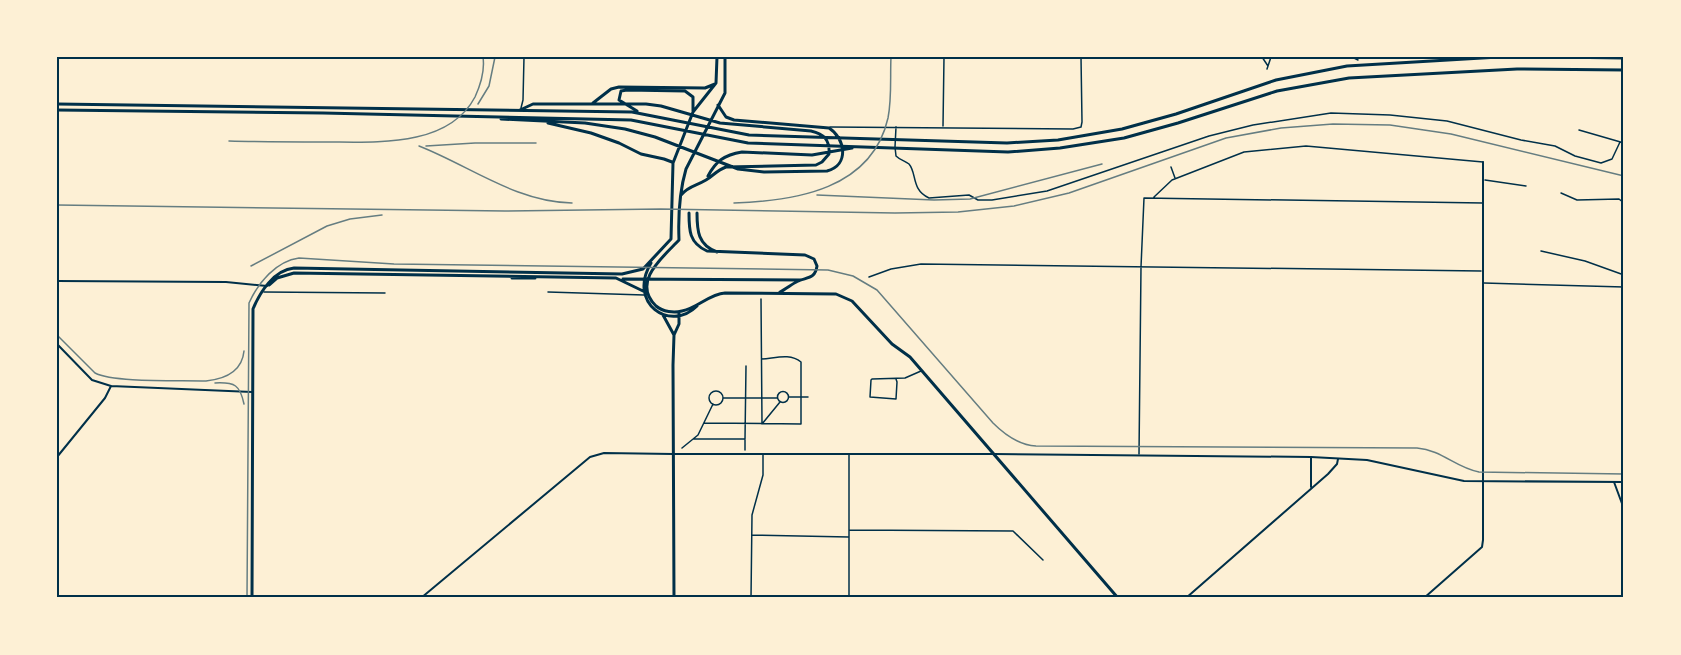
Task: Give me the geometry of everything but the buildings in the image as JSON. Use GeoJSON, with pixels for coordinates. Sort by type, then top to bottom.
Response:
{"type":"FeatureCollection","features":[{"type":"Feature","properties":{"kind":"main road"},"geometry":{"type":"LineString","coordinates":[[252,598],[253,309],[277,274],[294,268],[634,272],[643,269],[671,239],[673,162],[693,112],[715,84],[717,57]]}},
{"type":"Feature","properties":{"kind":"main road"},"geometry":{"type":"LineString","coordinates":[[679,314],[658,308],[648,295],[647,287],[649,276],[657,261],[679,240],[679,197],[686,169],[724,93],[725,57]]}},
{"type":"Feature","properties":{"kind":"main road"},"geometry":{"type":"LineString","coordinates":[[57,104],[641,112],[758,136],[995,143],[1058,140],[1122,129],[1176,114],[1276,80],[1347,66],[1499,57]]}},
{"type":"Feature","properties":{"kind":"main road"},"geometry":{"type":"LineString","coordinates":[[1554,57],[1624,58]]}},
{"type":"Feature","properties":{"kind":"main road"},"geometry":{"type":"LineString","coordinates":[[57,110],[640,121],[748,143],[1008,152],[1060,148],[1124,138],[1277,91],[1349,78],[1517,69],[1624,70]]}},
{"type":"Feature","properties":{"kind":"main road"},"geometry":{"type":"LineString","coordinates":[[588,104],[596,102],[615,87],[705,88],[715,84]]}},
{"type":"Feature","properties":{"kind":"main road"},"geometry":{"type":"LineString","coordinates":[[641,112],[619,100],[621,91],[689,92],[693,97],[693,112]]}},
{"type":"Feature","properties":{"kind":"main road"},"geometry":{"type":"LineString","coordinates":[[493,117],[505,120],[607,126],[645,134],[720,164],[753,171],[827,171],[836,167],[842,156],[842,143],[835,132],[820,127],[734,120],[722,114],[718,103]]}},
{"type":"Feature","properties":{"kind":"main road"},"geometry":{"type":"LineString","coordinates":[[518,111],[533,104],[661,106],[729,125],[811,131],[823,136],[829,143],[829,154],[816,165],[726,167],[716,171],[706,180],[689,187],[679,197]]}},
{"type":"Feature","properties":{"kind":"main road"},"geometry":{"type":"LineString","coordinates":[[493,111],[493,117]]}},
{"type":"Feature","properties":{"kind":"main road"},"geometry":{"type":"LineString","coordinates":[[538,121],[591,133],[620,142],[641,154],[673,162]]}},
{"type":"Feature","properties":{"kind":"main road"},"geometry":{"type":"LineString","coordinates":[[706,180],[712,168],[724,156],[742,152],[812,155],[860,147]]}},
{"type":"Feature","properties":{"kind":"main road"},"geometry":{"type":"LineString","coordinates":[[501,276],[801,280],[812,278],[817,270],[816,262],[810,256],[721,253],[704,250],[693,241],[689,230],[689,213]]}},
{"type":"Feature","properties":{"kind":"main road"},"geometry":{"type":"LineString","coordinates":[[697,213],[701,240],[707,248],[721,253]]}},
{"type":"Feature","properties":{"kind":"main road"},"geometry":{"type":"LineString","coordinates":[[643,293],[645,275],[653,259]]}},
{"type":"Feature","properties":{"kind":"main road"},"geometry":{"type":"LineString","coordinates":[[268,286],[277,278],[294,273],[620,278],[643,293],[651,306],[662,314],[674,335]]}},
{"type":"Feature","properties":{"kind":"main road"},"geometry":{"type":"LineString","coordinates":[[775,294],[801,280]]}},
{"type":"Feature","properties":{"kind":"main road"},"geometry":{"type":"LineString","coordinates":[[662,314],[690,313],[699,304],[720,293],[836,294],[852,301],[892,344],[910,357],[1118,598]]}},
{"type":"Feature","properties":{"kind":"main road"},"geometry":{"type":"LineString","coordinates":[[674,598],[674,335],[679,324],[679,314]]}},
{"type":"Feature","properties":{"kind":"street"},"geometry":{"type":"LineString","coordinates":[[518,111],[523,100],[524,57]]}},
{"type":"Feature","properties":{"kind":"street"},"geometry":{"type":"LineString","coordinates":[[943,127],[944,57]]}},
{"type":"Feature","properties":{"kind":"street"},"geometry":{"type":"LineString","coordinates":[[820,127],[1073,129],[1081,127],[1081,57]]}},
{"type":"Feature","properties":{"kind":"street"},"geometry":{"type":"LineString","coordinates":[[1262,57],[1267,68],[1271,57]]}},
{"type":"Feature","properties":{"kind":"street"},"geometry":{"type":"LineString","coordinates":[[1352,57],[1358,60]]}},
{"type":"Feature","properties":{"kind":"street"},"geometry":{"type":"LineString","coordinates":[[896,127],[897,156],[910,165],[914,181],[924,196],[928,198],[969,195],[978,200],[1047,191],[1185,142],[1254,125],[1331,113],[1390,115],[1447,121],[1521,140],[1555,146],[1575,156],[1601,163],[1612,159],[1620,142]]}},
{"type":"Feature","properties":{"kind":"street"},"geometry":{"type":"LineString","coordinates":[[1579,130],[1624,143]]}},
{"type":"Feature","properties":{"kind":"street"},"geometry":{"type":"LineString","coordinates":[[1153,198],[1175,178],[1244,152],[1306,146],[1483,162],[1482,547],[1424,598]]}},
{"type":"Feature","properties":{"kind":"street"},"geometry":{"type":"LineString","coordinates":[[1171,167],[1175,178]]}},
{"type":"Feature","properties":{"kind":"street"},"geometry":{"type":"LineString","coordinates":[[1484,180],[1526,186]]}},
{"type":"Feature","properties":{"kind":"street"},"geometry":{"type":"LineString","coordinates":[[1561,193],[1577,200],[1618,199],[1624,203]]}},
{"type":"Feature","properties":{"kind":"street"},"geometry":{"type":"LineString","coordinates":[[1139,455],[1144,198],[1484,203]]}},
{"type":"Feature","properties":{"kind":"street"},"geometry":{"type":"LineString","coordinates":[[1540,251],[1585,261],[1624,275]]}},
{"type":"Feature","properties":{"kind":"street"},"geometry":{"type":"LineString","coordinates":[[869,278],[891,269],[921,264],[1484,272]]}},
{"type":"Feature","properties":{"kind":"street"},"geometry":{"type":"LineString","coordinates":[[57,281],[226,282],[268,286]]}},
{"type":"Feature","properties":{"kind":"street"},"geometry":{"type":"LineString","coordinates":[[1484,283],[1624,287]]}},
{"type":"Feature","properties":{"kind":"street"},"geometry":{"type":"LineString","coordinates":[[263,292],[385,293]]}},
{"type":"Feature","properties":{"kind":"street"},"geometry":{"type":"LineString","coordinates":[[548,292],[643,293]]}},
{"type":"Feature","properties":{"kind":"street"},"geometry":{"type":"LineString","coordinates":[[761,299],[762,423]]}},
{"type":"Feature","properties":{"kind":"street"},"geometry":{"type":"LineString","coordinates":[[57,344],[92,380],[111,386],[252,392]]}},
{"type":"Feature","properties":{"kind":"street"},"geometry":{"type":"LineString","coordinates":[[704,423],[801,424],[801,362],[796,358],[785,356],[762,359]]}},
{"type":"Feature","properties":{"kind":"street"},"geometry":{"type":"LineString","coordinates":[[745,450],[746,366]]}},
{"type":"Feature","properties":{"kind":"street"},"geometry":{"type":"LineString","coordinates":[[896,379],[896,399],[870,397],[871,380],[905,378],[922,371]]}},
{"type":"Feature","properties":{"kind":"street"},"geometry":{"type":"LineString","coordinates":[[57,457],[105,398],[111,386]]}},
{"type":"Feature","properties":{"kind":"street"},"geometry":{"type":"LineString","coordinates":[[713,404],[709,399],[711,393],[718,391],[723,398]]}},
{"type":"Feature","properties":{"kind":"street"},"geometry":{"type":"LineString","coordinates":[[780,403],[777,398],[779,391],[785,391],[788,397]]}},
{"type":"Feature","properties":{"kind":"street"},"geometry":{"type":"LineString","coordinates":[[788,397],[808,397]]}},
{"type":"Feature","properties":{"kind":"street"},"geometry":{"type":"LineString","coordinates":[[762,423],[780,403],[784,404],[788,397]]}},
{"type":"Feature","properties":{"kind":"street"},"geometry":{"type":"LineString","coordinates":[[723,398],[777,398]]}},
{"type":"Feature","properties":{"kind":"street"},"geometry":{"type":"LineString","coordinates":[[713,404],[720,404],[723,398]]}},
{"type":"Feature","properties":{"kind":"street"},"geometry":{"type":"LineString","coordinates":[[682,448],[698,435],[713,404]]}},
{"type":"Feature","properties":{"kind":"street"},"geometry":{"type":"LineString","coordinates":[[693,439],[745,439]]}},
{"type":"Feature","properties":{"kind":"street"},"geometry":{"type":"LineString","coordinates":[[421,598],[590,457],[604,453],[1311,457],[1367,460],[1453,479],[1483,482],[1624,482]]}},
{"type":"Feature","properties":{"kind":"street"},"geometry":{"type":"LineString","coordinates":[[849,453],[849,598]]}},
{"type":"Feature","properties":{"kind":"street"},"geometry":{"type":"LineString","coordinates":[[751,598],[751,535],[754,507],[763,475],[763,454]]}},
{"type":"Feature","properties":{"kind":"street"},"geometry":{"type":"LineString","coordinates":[[1311,457],[1311,488]]}},
{"type":"Feature","properties":{"kind":"street"},"geometry":{"type":"LineString","coordinates":[[1186,598],[1328,474],[1339,458]]}},
{"type":"Feature","properties":{"kind":"street"},"geometry":{"type":"LineString","coordinates":[[1614,482],[1624,509]]}},
{"type":"Feature","properties":{"kind":"street"},"geometry":{"type":"LineString","coordinates":[[849,530],[1013,531],[1043,560]]}},
{"type":"Feature","properties":{"kind":"street"},"geometry":{"type":"LineString","coordinates":[[751,535],[849,537]]}},
{"type":"Feature","properties":{"kind":"tram line"},"geometry":{"type":"LineString","coordinates":[[247,598],[249,303],[257,288],[275,268],[299,258],[394,264],[828,270],[853,276],[877,290],[993,423],[1024,444],[1036,446],[1417,448],[1434,452],[1463,467],[1479,472],[1624,474]]}},
{"type":"Feature","properties":{"kind":"tram line"},"geometry":{"type":"LineString","coordinates":[[57,335],[95,373],[132,380],[206,381],[220,378],[236,369],[243,358],[244,351]]}},
{"type":"Feature","properties":{"kind":"tram line"},"geometry":{"type":"LineString","coordinates":[[215,383],[236,386],[244,404]]}},
{"type":"Feature","properties":{"kind":"railway"},"geometry":{"type":"LineString","coordinates":[[229,141],[366,142],[409,139],[429,134],[447,126],[463,114],[475,97],[482,77],[483,57]]}},
{"type":"Feature","properties":{"kind":"railway"},"geometry":{"type":"LineString","coordinates":[[478,104],[489,86],[495,57]]}},
{"type":"Feature","properties":{"kind":"railway"},"geometry":{"type":"LineString","coordinates":[[734,203],[758,202],[806,194],[849,176],[866,161],[879,142],[888,118],[891,57]]}},
{"type":"Feature","properties":{"kind":"railway"},"geometry":{"type":"LineString","coordinates":[[57,205],[505,211],[661,209],[958,212],[1014,206],[1069,193],[1226,138],[1281,128],[1333,124],[1390,125],[1451,134],[1624,176]]}},
{"type":"Feature","properties":{"kind":"railway"},"geometry":{"type":"LineString","coordinates":[[426,146],[536,143]]}},
{"type":"Feature","properties":{"kind":"railway"},"geometry":{"type":"LineString","coordinates":[[419,146],[512,190],[551,201],[572,203]]}},
{"type":"Feature","properties":{"kind":"railway"},"geometry":{"type":"LineString","coordinates":[[817,195],[934,200],[970,199],[1102,164]]}},
{"type":"Feature","properties":{"kind":"railway"},"geometry":{"type":"LineString","coordinates":[[251,266],[327,226],[350,219],[382,215]]}}]}
